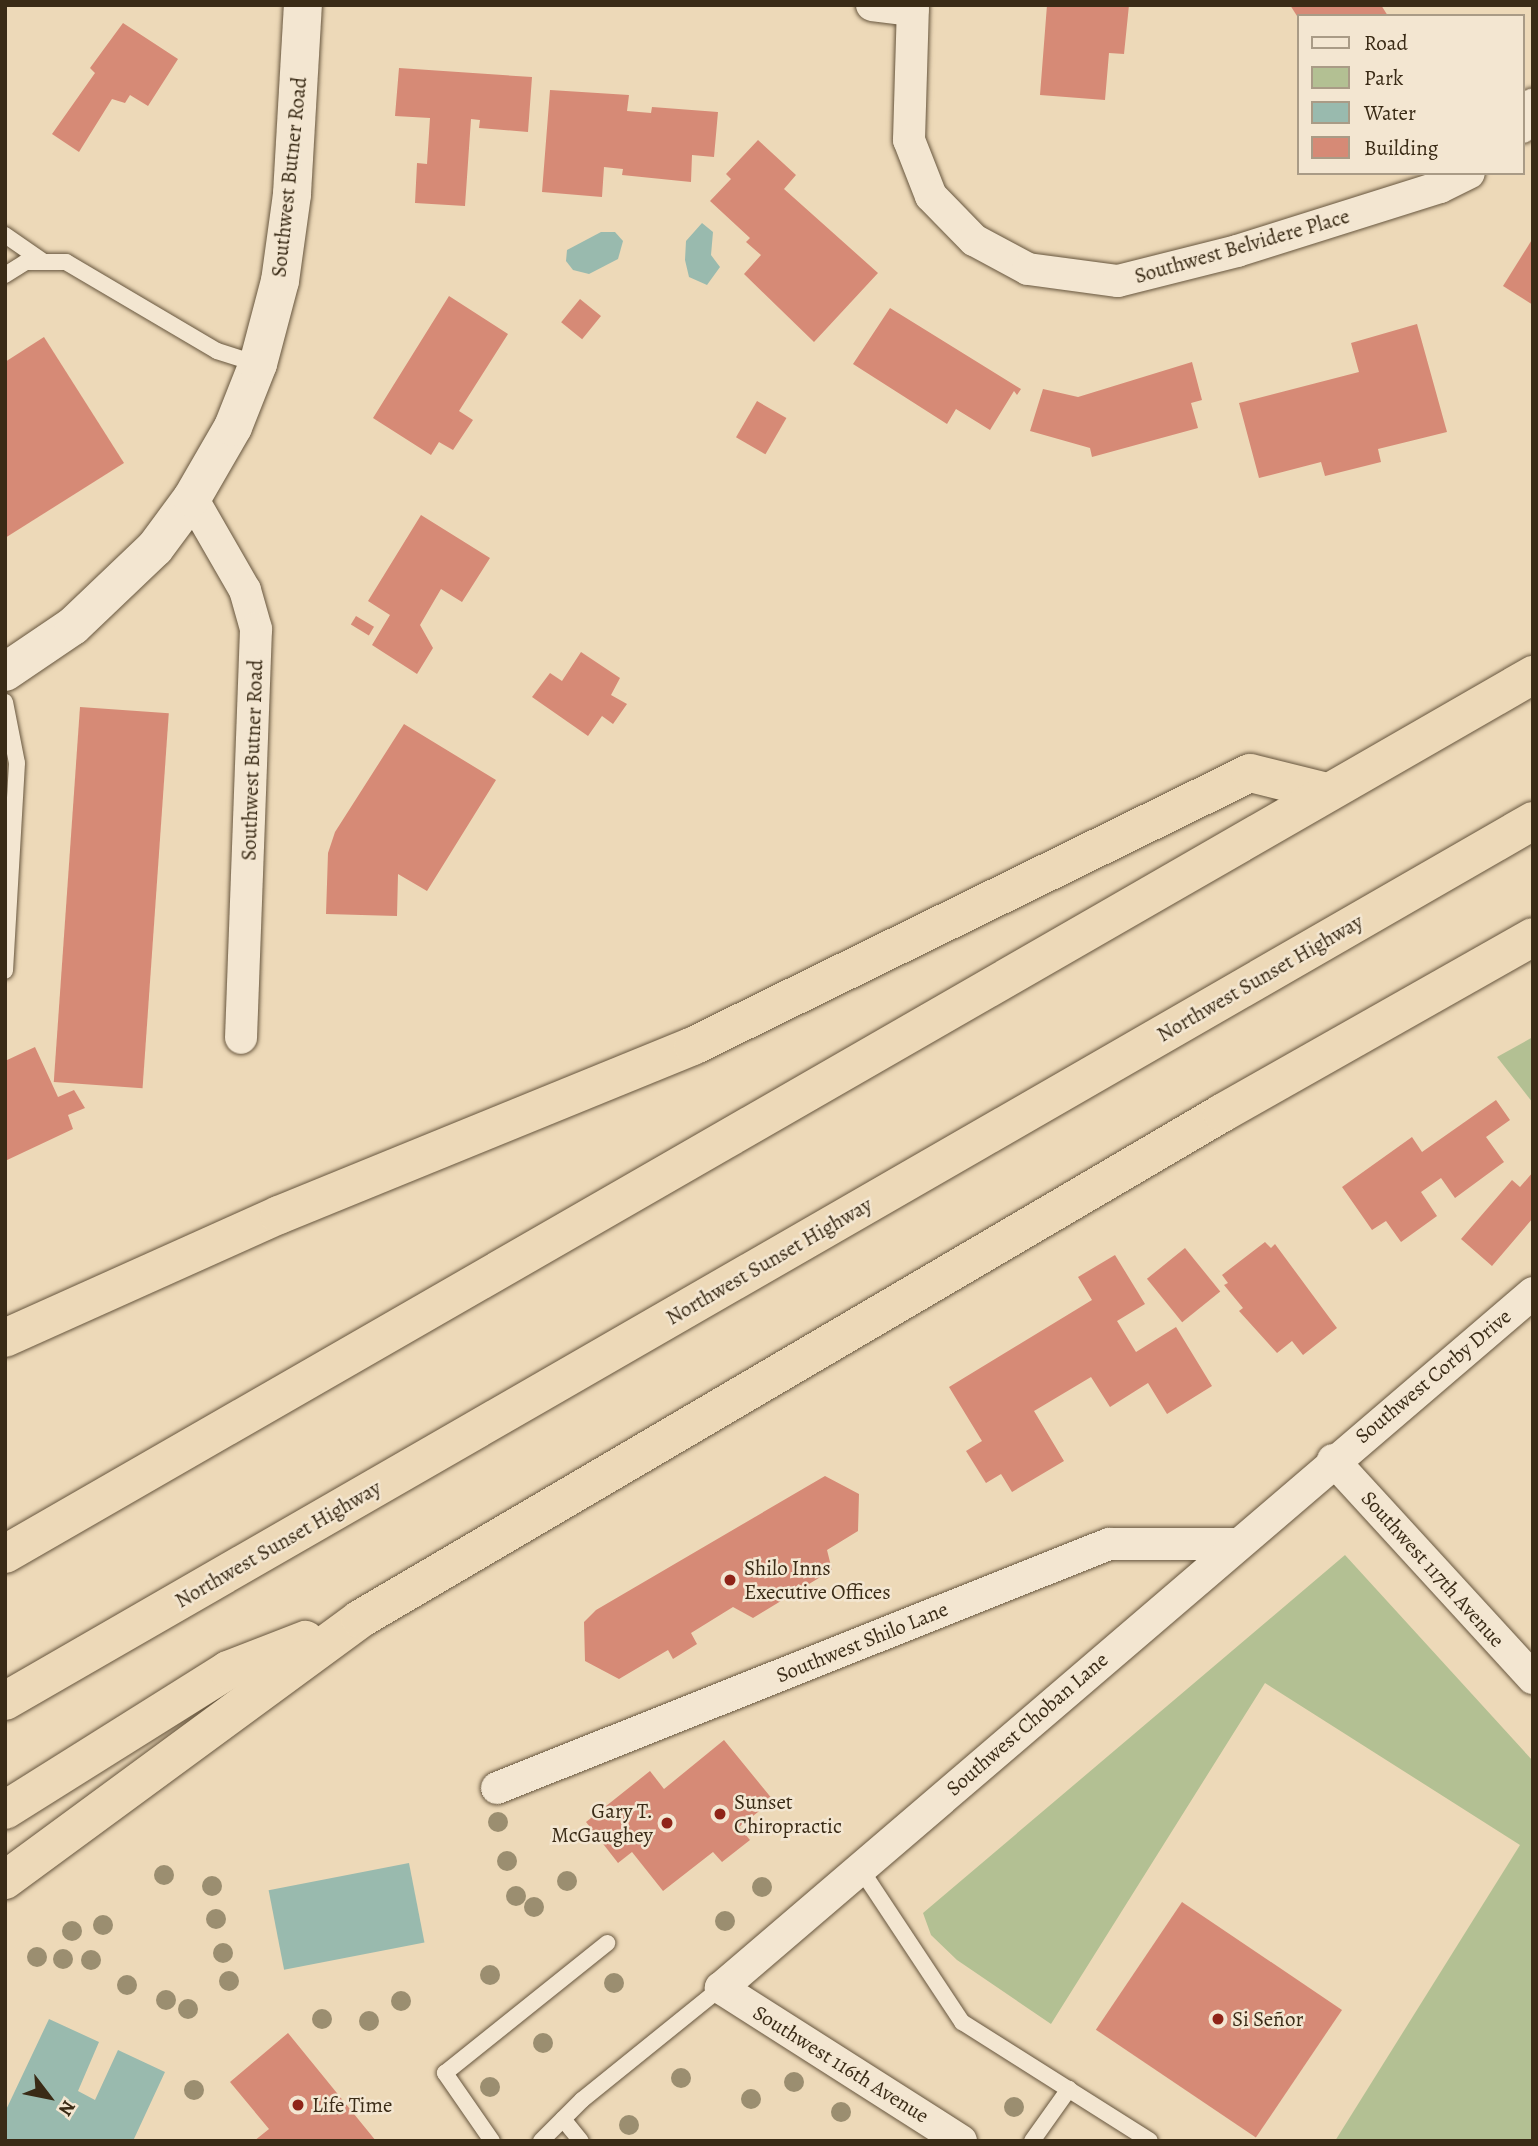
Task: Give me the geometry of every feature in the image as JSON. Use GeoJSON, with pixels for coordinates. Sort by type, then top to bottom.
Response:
{"type":"FeatureCollection","features":[{"type":"Feature","properties":{"kind":"highway"},"geometry":{"type":"LineString","coordinates":[[5,1554],[1533,675]]}},
{"type":"Feature","properties":{"kind":"highway"},"geometry":{"type":"LineString","coordinates":[[5,1338],[279,1215],[693,1046],[1250,773],[1327,792]]}},
{"type":"Feature","properties":{"kind":"highway","name":"Northwest Sunset Highway"},"geometry":{"type":"LineString","coordinates":[[5,1701],[1533,821]]}},
{"type":"Feature","properties":{"kind":"highway"},"geometry":{"type":"LineString","coordinates":[[5,1880],[360,1619],[1210,1120],[1533,937]]}},
{"type":"Feature","properties":{"kind":"highway"},"geometry":{"type":"LineString","coordinates":[[5,1810],[228,1670],[360,1619]]}},
{"type":"Feature","properties":{"kind":"street","name":"Southwest Butner Road"},"geometry":{"type":"LineString","coordinates":[[5,672],[73,626],[155,548],[192,498],[233,427],[258,364],[280,281],[290,207],[303,5]]}},
{"type":"Feature","properties":{"kind":"street","name":"Southwest Belvidere Place"},"geometry":{"type":"LineString","coordinates":[[873,5],[913,7],[909,139],[930,195],[974,240],[1028,269],[1118,281],[1237,251],[1440,187],[1465,175]]}},
{"type":"Feature","properties":{"kind":"street"},"geometry":{"type":"LineString","coordinates":[[1524,123],[1533,104]]}},
{"type":"Feature","properties":{"kind":"street","name":"Southwest Butner Road"},"geometry":{"type":"LineString","coordinates":[[192,498],[245,590],[256,629],[242,1038]]}},
{"type":"Feature","properties":{"kind":"street","name":"Southwest Corby Drive"},"geometry":{"type":"LineString","coordinates":[[1334,1460],[1533,1293]]}},
{"type":"Feature","properties":{"kind":"street","name":"Southwest Choban Lane"},"geometry":{"type":"LineString","coordinates":[[721,1988],[1334,1460]]}},
{"type":"Feature","properties":{"kind":"street","name":"Southwest 117th Avenue"},"geometry":{"type":"LineString","coordinates":[[1334,1460],[1533,1678]]}},
{"type":"Feature","properties":{"kind":"street","name":"Southwest Shilo Lane"},"geometry":{"type":"LineString","coordinates":[[497,1788],[1109,1544],[1236,1544]]}},
{"type":"Feature","properties":{"kind":"street","name":"Southwest 116th Avenue"},"geometry":{"type":"LineString","coordinates":[[721,1988],[961,2141]]}},
{"type":"Feature","properties":{"kind":"lane"},"geometry":{"type":"LineString","coordinates":[[5,235],[44,262]]}},
{"type":"Feature","properties":{"kind":"lane"},"geometry":{"type":"LineString","coordinates":[[5,275],[26,262],[66,262],[217,351],[258,364]]}},
{"type":"Feature","properties":{"kind":"lane"},"geometry":{"type":"LineString","coordinates":[[5,702],[16,742],[17,764],[5,971]]}},
{"type":"Feature","properties":{"kind":"lane"},"geometry":{"type":"LineString","coordinates":[[859,1868],[962,2022],[1150,2141]]}},
{"type":"Feature","properties":{"kind":"lane"},"geometry":{"type":"LineString","coordinates":[[492,2141],[444,2073],[607,1943]]}},
{"type":"Feature","properties":{"kind":"lane"},"geometry":{"type":"LineString","coordinates":[[541,2141],[563,2119],[721,1988]]}},
{"type":"Feature","properties":{"kind":"lane"},"geometry":{"type":"LineString","coordinates":[[1032,2141],[1069,2089]]}},
{"type":"Feature","properties":{"kind":"lane"},"geometry":{"type":"LineString","coordinates":[[563,2119],[581,2141]]}},
{"type":"Feature","properties":{"kind":"green space"},"geometry":{"type":"Polygon","coordinates":[[[1533,1037],[1533,1103],[1497,1057],[1533,1037]]]}},
{"type":"Feature","properties":{"kind":"green space"},"geometry":{"type":"Polygon","coordinates":[[[1345,1555],[1533,1761],[1533,2141],[1335,2141],[1520,1845],[1265,1683],[1051,2024],[957,1960],[931,1935],[923,1913],[1345,1555]]]}},
{"type":"Feature","properties":{"kind":"water"},"geometry":{"type":"Polygon","coordinates":[[[702,223],[713,232],[711,255],[720,267],[707,285],[689,277],[685,260],[686,241],[702,223]]]}},
{"type":"Feature","properties":{"kind":"water"},"geometry":{"type":"Polygon","coordinates":[[[601,232],[615,232],[623,241],[618,259],[589,274],[573,270],[566,261],[567,250],[601,232]]]}},
{"type":"Feature","properties":{"kind":"water"},"geometry":{"type":"Polygon","coordinates":[[[409,1863],[424,1943],[284,1970],[269,1890],[409,1863]]]}},
{"type":"Feature","properties":{"kind":"water"},"geometry":{"type":"Polygon","coordinates":[[[49,2019],[99,2042],[78,2091],[95,2100],[118,2050],[165,2072],[133,2141],[5,2141],[5,2112],[49,2019]]]}},
{"type":"Feature","properties":{"kind":"building"},"geometry":{"type":"Polygon","coordinates":[[[1047,5],[1129,5],[1124,54],[1109,53],[1105,100],[1040,95],[1047,5]]]}},
{"type":"Feature","properties":{"kind":"building"},"geometry":{"type":"Polygon","coordinates":[[[1290,5],[1381,5],[1387,14],[1296,14],[1290,5]]]}},
{"type":"Feature","properties":{"kind":"building"},"geometry":{"type":"Polygon","coordinates":[[[123,23],[178,59],[148,106],[130,95],[125,103],[112,99],[79,152],[52,134],[95,73],[90,68],[123,23]]]}},
{"type":"Feature","properties":{"kind":"building"},"geometry":{"type":"Polygon","coordinates":[[[399,68],[532,77],[528,132],[479,128],[480,120],[471,119],[465,206],[415,203],[417,163],[427,164],[430,118],[395,116],[399,68]]]}},
{"type":"Feature","properties":{"kind":"building"},"geometry":{"type":"Polygon","coordinates":[[[550,90],[629,95],[627,111],[651,113],[652,107],[718,112],[714,157],[692,155],[691,182],[622,175],[623,169],[604,167],[602,197],[542,192],[550,90]]]}},
{"type":"Feature","properties":{"kind":"building"},"geometry":{"type":"Polygon","coordinates":[[[758,140],[796,175],[784,189],[878,273],[814,342],[744,274],[761,255],[746,242],[750,238],[710,201],[731,179],[726,174],[758,140]]]}},
{"type":"Feature","properties":{"kind":"building"},"geometry":{"type":"Polygon","coordinates":[[[1533,238],[1533,305],[1503,286],[1533,238]]]}},
{"type":"Feature","properties":{"kind":"building"},"geometry":{"type":"Polygon","coordinates":[[[449,296],[508,334],[459,411],[473,420],[453,450],[439,442],[431,455],[373,418],[449,296]]]}},
{"type":"Feature","properties":{"kind":"building"},"geometry":{"type":"Polygon","coordinates":[[[580,299],[601,316],[582,339],[561,322],[580,299]]]}},
{"type":"Feature","properties":{"kind":"building"},"geometry":{"type":"Polygon","coordinates":[[[890,308],[1021,389],[1017,395],[1014,391],[990,430],[956,409],[947,424],[853,364],[890,308]]]}},
{"type":"Feature","properties":{"kind":"building"},"geometry":{"type":"Polygon","coordinates":[[[1417,324],[1447,432],[1378,449],[1381,462],[1325,476],[1321,462],[1259,478],[1239,403],[1359,372],[1351,343],[1417,324]]]}},
{"type":"Feature","properties":{"kind":"building"},"geometry":{"type":"Polygon","coordinates":[[[44,337],[124,463],[5,538],[5,362],[44,337]]]}},
{"type":"Feature","properties":{"kind":"building"},"geometry":{"type":"Polygon","coordinates":[[[1192,362],[1202,400],[1191,403],[1198,428],[1092,457],[1090,448],[1030,431],[1043,389],[1078,397],[1192,362]]]}},
{"type":"Feature","properties":{"kind":"building"},"geometry":{"type":"Polygon","coordinates":[[[757,401],[786,418],[765,454],[736,437],[757,401]]]}},
{"type":"Feature","properties":{"kind":"building"},"geometry":{"type":"Polygon","coordinates":[[[421,515],[490,558],[462,602],[441,589],[420,625],[433,648],[417,674],[372,645],[390,615],[368,601],[421,515]]]}},
{"type":"Feature","properties":{"kind":"building"},"geometry":{"type":"Polygon","coordinates":[[[356,616],[374,627],[369,635],[351,625],[356,616]]]}},
{"type":"Feature","properties":{"kind":"building"},"geometry":{"type":"Polygon","coordinates":[[[581,652],[620,678],[611,695],[627,704],[613,724],[602,716],[588,736],[532,697],[550,673],[562,681],[581,652]]]}},
{"type":"Feature","properties":{"kind":"building"},"geometry":{"type":"Polygon","coordinates":[[[80,707],[169,713],[143,1088],[54,1082],[80,707]]]}},
{"type":"Feature","properties":{"kind":"building"},"geometry":{"type":"Polygon","coordinates":[[[404,724],[496,780],[427,891],[398,874],[397,916],[326,914],[328,853],[335,832],[404,724]]]}},
{"type":"Feature","properties":{"kind":"building"},"geometry":{"type":"Polygon","coordinates":[[[35,1047],[58,1097],[74,1090],[85,1108],[68,1115],[73,1129],[5,1161],[5,1061],[35,1047]]]}},
{"type":"Feature","properties":{"kind":"building"},"geometry":{"type":"Polygon","coordinates":[[[1496,1100],[1510,1120],[1486,1137],[1504,1162],[1455,1198],[1441,1178],[1421,1192],[1437,1216],[1401,1242],[1386,1221],[1372,1230],[1342,1187],[1412,1137],[1422,1152],[1496,1100]]]}},
{"type":"Feature","properties":{"kind":"building"},"geometry":{"type":"Polygon","coordinates":[[[1533,1172],[1533,1218],[1492,1266],[1461,1239],[1512,1180],[1520,1187],[1533,1172]]]}},
{"type":"Feature","properties":{"kind":"building"},"geometry":{"type":"Polygon","coordinates":[[[1265,1242],[1271,1248],[1275,1244],[1337,1328],[1303,1355],[1292,1341],[1277,1353],[1239,1311],[1243,1308],[1224,1285],[1228,1283],[1222,1275],[1265,1242]]]}},
{"type":"Feature","properties":{"kind":"building"},"geometry":{"type":"Polygon","coordinates":[[[1185,1248],[1220,1292],[1182,1322],[1147,1279],[1185,1248]]]}},
{"type":"Feature","properties":{"kind":"building"},"geometry":{"type":"Polygon","coordinates":[[[1115,1255],[1145,1304],[1117,1321],[1136,1352],[1176,1327],[1212,1386],[1167,1414],[1148,1383],[1110,1407],[1091,1377],[1034,1411],[1064,1461],[1012,1492],[1001,1474],[986,1483],[966,1451],[982,1441],[949,1387],[1092,1300],[1078,1277],[1115,1255]]]}},
{"type":"Feature","properties":{"kind":"building","name":"Shilo Inns Executive Offices"},"geometry":{"type":"Polygon","coordinates":[[[825,1476],[859,1494],[858,1531],[827,1550],[832,1570],[753,1618],[733,1607],[691,1633],[697,1644],[673,1659],[668,1650],[619,1679],[585,1661],[584,1622],[596,1610],[825,1476]]]}},
{"type":"Feature","properties":{"kind":"building"},"geometry":{"type":"Polygon","coordinates":[[[724,1740],[773,1800],[739,1827],[750,1840],[722,1862],[713,1852],[663,1891],[632,1852],[618,1863],[586,1822],[650,1771],[664,1789],[724,1740]]]}},
{"type":"Feature","properties":{"kind":"building","name":"Si Señor"},"geometry":{"type":"Polygon","coordinates":[[[1182,1902],[1342,2010],[1256,2138],[1096,2030],[1182,1902]]]}},
{"type":"Feature","properties":{"kind":"building","name":"Life Time"},"geometry":{"type":"Polygon","coordinates":[[[288,2033],[376,2141],[254,2141],[269,2129],[230,2082],[288,2033]]]}},
{"type":"Feature","properties":{"kind":"place","name":"Shilo Inns Executive Offices"},"geometry":{"type":"Point","coordinates":[730,1580]}},
{"type":"Feature","properties":{"kind":"place","name":"Sunset Chiropractic"},"geometry":{"type":"Point","coordinates":[720,1814]}},
{"type":"Feature","properties":{"kind":"place","name":"Gary T. McGaughey"},"geometry":{"type":"Point","coordinates":[667,1823]}},
{"type":"Feature","properties":{"kind":"place","name":"Si Señor"},"geometry":{"type":"Point","coordinates":[1218,2019]}},
{"type":"Feature","properties":{"kind":"place","name":"Life Time"},"geometry":{"type":"Point","coordinates":[298,2105]}}]}
